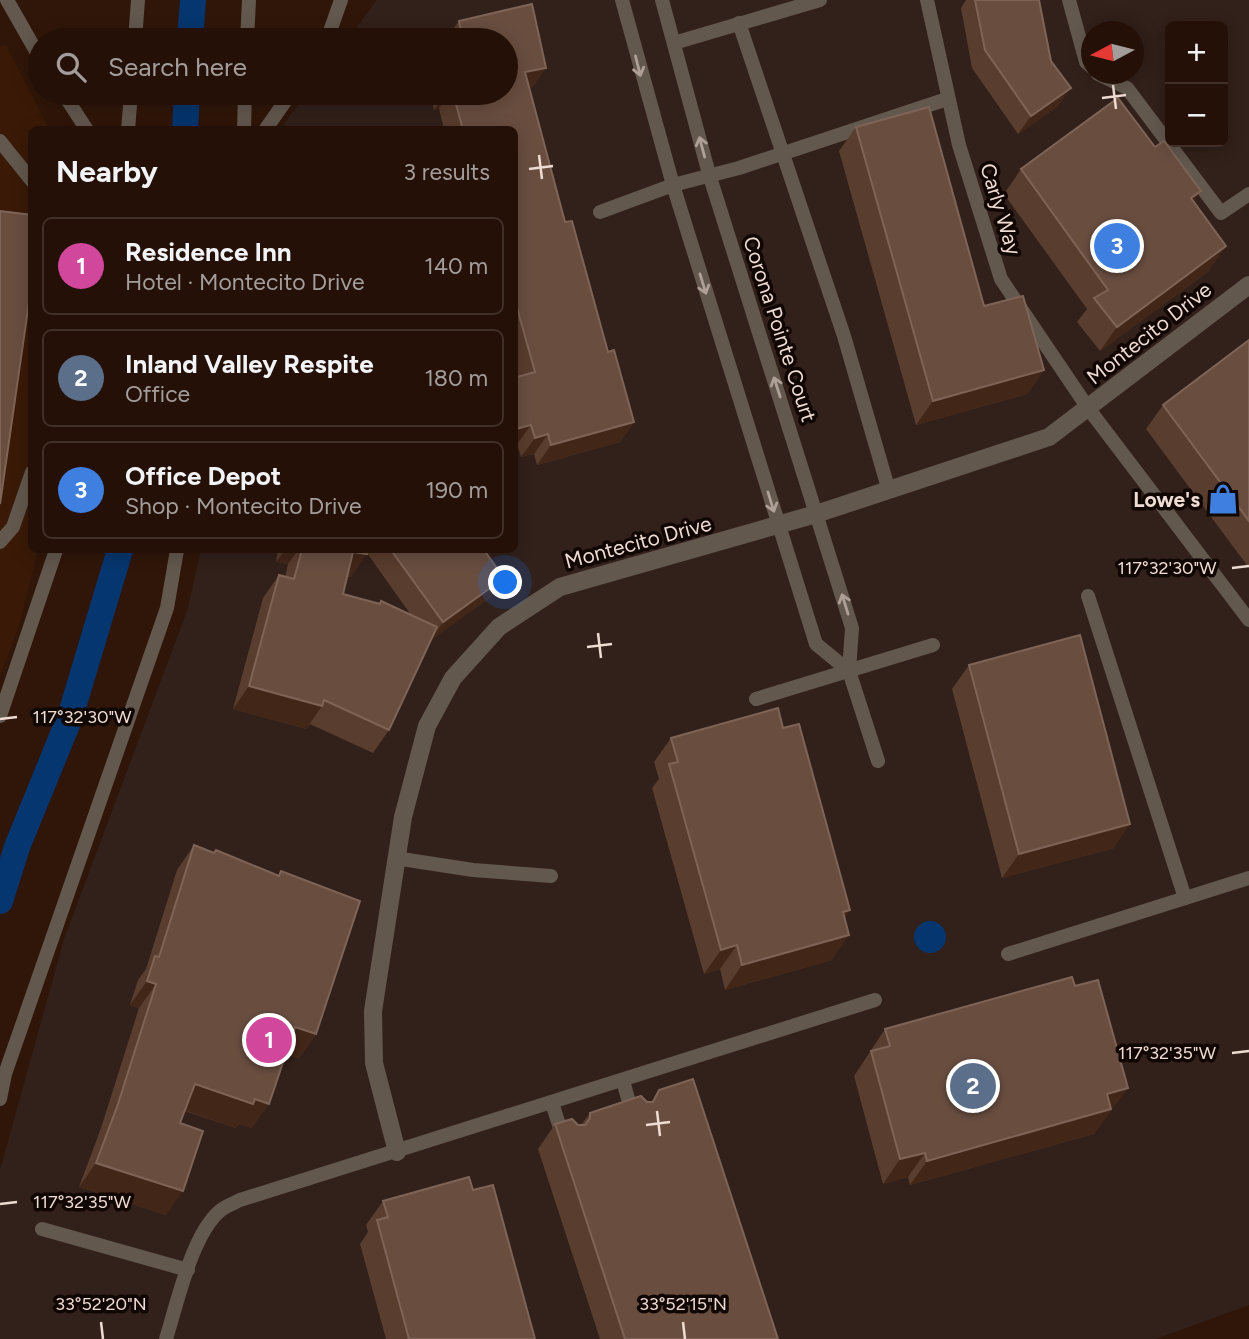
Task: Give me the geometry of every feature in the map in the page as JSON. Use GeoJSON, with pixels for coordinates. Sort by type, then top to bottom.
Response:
{"type":"FeatureCollection","features":[{"type":"Feature","properties":{"kind":"street","name":"Montecito Drive"},"geometry":{"type":"LineString","coordinates":[[397,1152],[374,1063],[373,1010],[396,858],[427,726],[453,678],[499,627],[560,587],[816,514],[1049,437],[1249,285]]}},
{"type":"Feature","properties":{"kind":"lane"},"geometry":{"type":"LineString","coordinates":[[7,0],[28,37]]}},
{"type":"Feature","properties":{"kind":"lane"},"geometry":{"type":"LineString","coordinates":[[136,28],[138,0]]}},
{"type":"Feature","properties":{"kind":"lane"},"geometry":{"type":"LineString","coordinates":[[248,28],[249,0]]}},
{"type":"Feature","properties":{"kind":"lane"},"geometry":{"type":"LineString","coordinates":[[331,28],[341,0]]}},
{"type":"Feature","properties":{"kind":"lane"},"geometry":{"type":"LineString","coordinates":[[622,0],[673,185],[816,644],[849,671],[878,761]]}},
{"type":"Feature","properties":{"kind":"lane","name":"Corona Pointe Court"},"geometry":{"type":"LineString","coordinates":[[662,0],[709,174],[852,628],[849,671]]}},
{"type":"Feature","properties":{"kind":"lane"},"geometry":{"type":"LineString","coordinates":[[674,43],[820,0]]}},
{"type":"Feature","properties":{"kind":"lane","name":"Carly Way"},"geometry":{"type":"LineString","coordinates":[[927,0],[947,99],[1001,279],[1088,408],[1249,620]]}},
{"type":"Feature","properties":{"kind":"lane"},"geometry":{"type":"LineString","coordinates":[[1069,0],[1081,44]]}},
{"type":"Feature","properties":{"kind":"lane"},"geometry":{"type":"LineString","coordinates":[[739,23],[844,336],[889,491]]}},
{"type":"Feature","properties":{"kind":"lane"},"geometry":{"type":"LineString","coordinates":[[1119,84],[1127,88],[1221,213],[1249,194]]}},
{"type":"Feature","properties":{"kind":"lane"},"geometry":{"type":"LineString","coordinates":[[600,212],[673,185],[784,153],[947,99]]}},
{"type":"Feature","properties":{"kind":"lane"},"geometry":{"type":"LineString","coordinates":[[71,105],[85,126]]}},
{"type":"Feature","properties":{"kind":"lane"},"geometry":{"type":"LineString","coordinates":[[128,126],[130,105]]}},
{"type":"Feature","properties":{"kind":"lane"},"geometry":{"type":"LineString","coordinates":[[244,126],[245,105]]}},
{"type":"Feature","properties":{"kind":"lane"},"geometry":{"type":"LineString","coordinates":[[268,126],[283,105]]}},
{"type":"Feature","properties":{"kind":"lane"},"geometry":{"type":"LineString","coordinates":[[0,141],[28,176]]}},
{"type":"Feature","properties":{"kind":"lane"},"geometry":{"type":"LineString","coordinates":[[0,542],[13,527],[28,484]]}},
{"type":"Feature","properties":{"kind":"lane"},"geometry":{"type":"LineString","coordinates":[[0,716],[55,553]]}},
{"type":"Feature","properties":{"kind":"lane"},"geometry":{"type":"LineString","coordinates":[[0,1099],[10,1061],[167,608],[176,553]]}},
{"type":"Feature","properties":{"kind":"lane"},"geometry":{"type":"LineString","coordinates":[[1088,596],[1185,898]]}},
{"type":"Feature","properties":{"kind":"lane"},"geometry":{"type":"LineString","coordinates":[[756,699],[933,645]]}},
{"type":"Feature","properties":{"kind":"lane"},"geometry":{"type":"LineString","coordinates":[[396,858],[473,870],[551,876]]}},
{"type":"Feature","properties":{"kind":"lane"},"geometry":{"type":"LineString","coordinates":[[1008,954],[1249,878]]}},
{"type":"Feature","properties":{"kind":"lane"},"geometry":{"type":"LineString","coordinates":[[166,1339],[188,1270],[204,1232],[220,1211],[240,1200],[875,1000]]}},
{"type":"Feature","properties":{"kind":"lane"},"geometry":{"type":"LineString","coordinates":[[623,1080],[634,1117]]}},
{"type":"Feature","properties":{"kind":"lane"},"geometry":{"type":"LineString","coordinates":[[552,1103],[564,1140]]}},
{"type":"Feature","properties":{"kind":"lane"},"geometry":{"type":"LineString","coordinates":[[42,1229],[188,1270]]}},
{"type":"Feature","properties":{"kind":"shaded area"},"geometry":{"type":"Polygon","coordinates":[[[377,0],[1249,0],[1249,1305],[1156,1339],[0,1339],[0,1170],[64,939],[187,611],[200,553],[518,553],[518,126],[282,126],[298,105],[518,105],[518,28],[356,28],[377,0]]]}},
{"type":"Feature","properties":{"kind":"shaded area"},"geometry":{"type":"Polygon","coordinates":[[[6,45],[28,88],[28,105],[37,105],[47,126],[28,126],[28,553],[37,553],[19,626],[0,676],[0,47],[6,45]]]}},
{"type":"Feature","properties":{"kind":"water"},"geometry":{"type":"Polygon","coordinates":[[[930,921],[942,925],[946,937],[942,949],[930,953],[918,949],[914,937],[918,925],[930,921]]]}},
{"type":"Feature","properties":{"kind":"building"},"geometry":{"type":"Polygon","coordinates":[[[975,0],[1039,0],[1051,61],[1071,88],[1031,116],[985,50],[975,0]]]}},
{"type":"Feature","properties":{"kind":"building"},"geometry":{"type":"Polygon","coordinates":[[[532,4],[546,68],[525,72],[565,222],[572,221],[608,352],[614,350],[634,422],[551,445],[548,434],[535,438],[531,425],[518,428],[518,377],[535,372],[518,311],[518,126],[462,126],[456,105],[518,105],[518,28],[460,28],[459,21],[532,4]]]}},
{"type":"Feature","properties":{"kind":"building"},"geometry":{"type":"Polygon","coordinates":[[[1118,98],[1155,147],[1164,141],[1165,147],[1168,147],[1201,191],[1191,198],[1226,246],[1117,327],[1094,298],[1108,290],[1021,169],[1118,98]]]}},
{"type":"Feature","properties":{"kind":"building"},"geometry":{"type":"Polygon","coordinates":[[[929,107],[984,306],[1023,296],[1044,370],[933,401],[856,127],[929,107]]]}},
{"type":"Feature","properties":{"kind":"building"},"geometry":{"type":"Polygon","coordinates":[[[0,211],[28,214],[28,309],[0,504],[0,211]]]}},
{"type":"Feature","properties":{"kind":"building","name":"Lowe's"},"geometry":{"type":"Polygon","coordinates":[[[1249,340],[1249,521],[1163,405],[1249,340]]]}},
{"type":"Feature","properties":{"kind":"building"},"geometry":{"type":"Polygon","coordinates":[[[301,553],[353,553],[343,594],[380,604],[381,601],[437,627],[389,730],[324,700],[322,706],[249,686],[279,575],[294,579],[301,553]]]}},
{"type":"Feature","properties":{"kind":"building"},"geometry":{"type":"Polygon","coordinates":[[[393,553],[486,553],[504,578],[443,622],[393,553]]]}},
{"type":"Feature","properties":{"kind":"building"},"geometry":{"type":"Polygon","coordinates":[[[1080,635],[1130,824],[1019,854],[969,665],[1080,635]]]}},
{"type":"Feature","properties":{"kind":"building"},"geometry":{"type":"Polygon","coordinates":[[[778,708],[783,728],[799,724],[850,910],[843,912],[849,935],[742,965],[737,945],[721,950],[669,764],[678,762],[671,738],[778,708]]]}},
{"type":"Feature","properties":{"kind":"building"},"geometry":{"type":"Polygon","coordinates":[[[194,845],[214,853],[216,850],[279,876],[281,871],[360,901],[316,1034],[295,1027],[269,1104],[255,1099],[253,1104],[195,1084],[180,1123],[203,1131],[183,1191],[96,1163],[118,1104],[156,984],[147,981],[155,956],[159,957],[194,845]]]}},
{"type":"Feature","properties":{"kind":"building"},"geometry":{"type":"Polygon","coordinates":[[[1072,977],[1075,986],[1098,980],[1128,1088],[1107,1094],[1111,1109],[927,1161],[925,1153],[900,1159],[871,1051],[890,1046],[885,1029],[1072,977]]]}},
{"type":"Feature","properties":{"kind":"building"},"geometry":{"type":"Polygon","coordinates":[[[693,1079],[778,1339],[625,1339],[555,1124],[572,1119],[578,1125],[585,1125],[590,1113],[641,1096],[647,1102],[653,1102],[659,1090],[693,1079]]]}},
{"type":"Feature","properties":{"kind":"building"},"geometry":{"type":"Polygon","coordinates":[[[469,1177],[473,1190],[493,1185],[535,1339],[409,1339],[377,1220],[388,1217],[383,1201],[469,1177]]]}},
{"type":"Feature","properties":{"kind":"waterway"},"geometry":{"type":"LineString","coordinates":[[191,28],[193,0]]}},
{"type":"Feature","properties":{"kind":"waterway"},"geometry":{"type":"LineString","coordinates":[[185,126],[186,105]]}},
{"type":"Feature","properties":{"kind":"waterway"},"geometry":{"type":"LineString","coordinates":[[0,901],[17,847],[70,717],[119,553]]}},
{"type":"Feature","properties":{"kind":"place","name":"Office Depot"},"geometry":{"type":"Point","coordinates":[1117,246]}},
{"type":"Feature","properties":{"kind":"place","name":"Lowe's"},"geometry":{"type":"Point","coordinates":[1223,499]}},
{"type":"Feature","properties":{"kind":"place","name":"Residence Inn"},"geometry":{"type":"Point","coordinates":[269,1040]}},
{"type":"Feature","properties":{"kind":"place","name":"Inland Valley Respite"},"geometry":{"type":"Point","coordinates":[973,1086]}}]}
